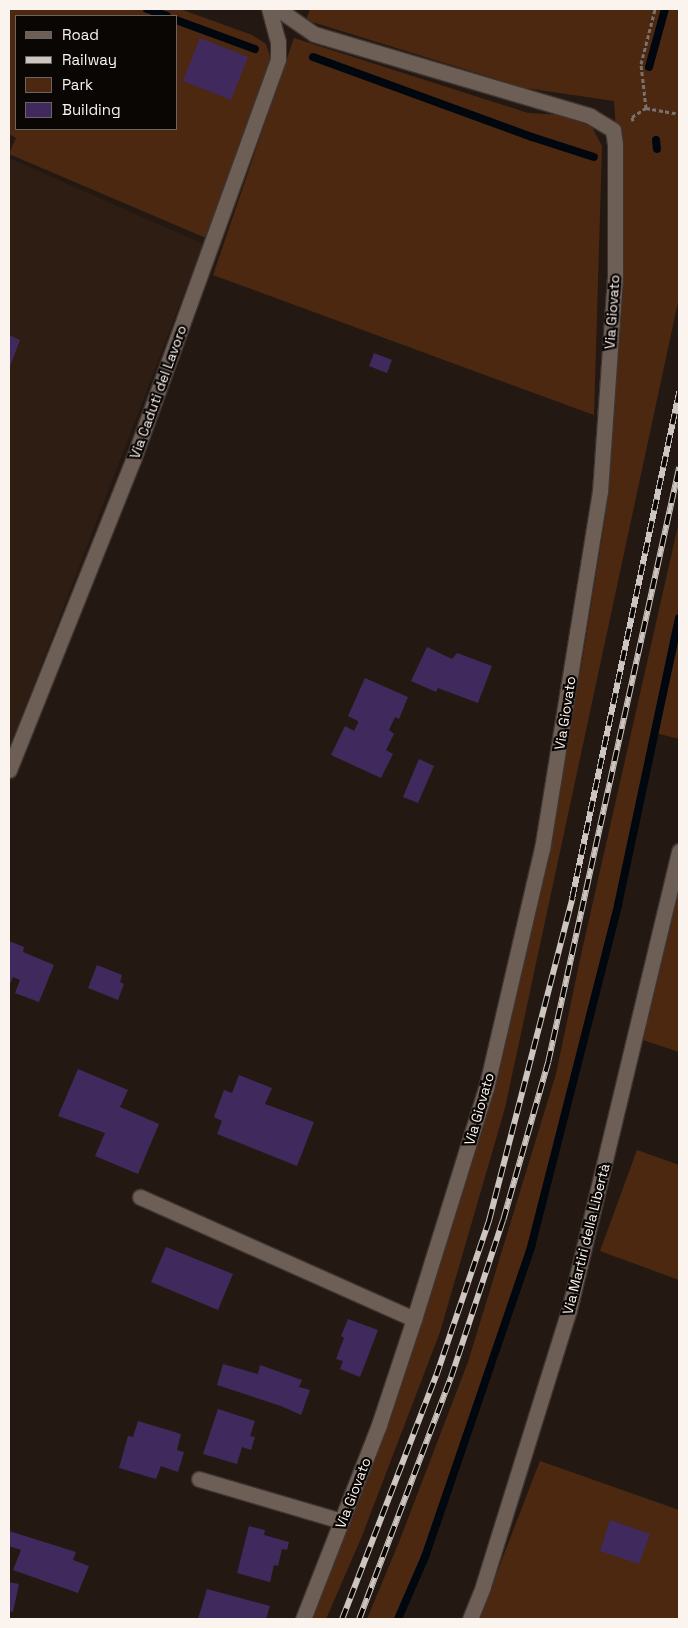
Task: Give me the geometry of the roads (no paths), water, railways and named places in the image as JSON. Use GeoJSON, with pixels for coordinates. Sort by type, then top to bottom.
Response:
{"type":"FeatureCollection","features":[{"type":"Feature","properties":{"kind":"street","name":"Via Caduti del Lavoro"},"geometry":{"type":"LineString","coordinates":[[9,770],[133,460],[278,59],[278,42],[269,9]]}},
{"type":"Feature","properties":{"kind":"street","name":"Via Giovato"},"geometry":{"type":"LineString","coordinates":[[278,9],[314,34],[590,116],[613,130],[615,145],[615,277],[600,491],[542,848],[486,1088],[379,1426],[303,1619]]}},
{"type":"Feature","properties":{"kind":"street","name":"Via Martiri della Libertà"},"geometry":{"type":"LineString","coordinates":[[470,1619],[483,1586],[569,1310],[679,851]]}},
{"type":"Feature","properties":{"kind":"street"},"geometry":{"type":"LineString","coordinates":[[140,1197],[414,1319]]}},
{"type":"Feature","properties":{"kind":"street"},"geometry":{"type":"LineString","coordinates":[[199,1480],[342,1521]]}},
{"type":"Feature","properties":{"kind":"waterway"},"geometry":{"type":"LineString","coordinates":[[147,9],[164,15]]}},
{"type":"Feature","properties":{"kind":"waterway"},"geometry":{"type":"LineString","coordinates":[[649,67],[665,9]]}},
{"type":"Feature","properties":{"kind":"waterway"},"geometry":{"type":"LineString","coordinates":[[178,21],[255,49]]}},
{"type":"Feature","properties":{"kind":"waterway"},"geometry":{"type":"LineString","coordinates":[[313,57],[532,137],[594,157]]}},
{"type":"Feature","properties":{"kind":"waterway"},"geometry":{"type":"LineString","coordinates":[[656,140],[657,149]]}},
{"type":"Feature","properties":{"kind":"waterway"},"geometry":{"type":"LineString","coordinates":[[398,1619],[425,1557],[531,1247],[618,905],[679,618]]}},
{"type":"Feature","properties":{"kind":"railway"},"geometry":{"type":"LineString","coordinates":[[342,1619],[436,1376],[489,1220],[572,898],[679,392]]}},
{"type":"Feature","properties":{"kind":"railway"},"geometry":{"type":"LineString","coordinates":[[359,1619],[451,1377],[503,1220],[548,1062],[679,467]]}}]}
